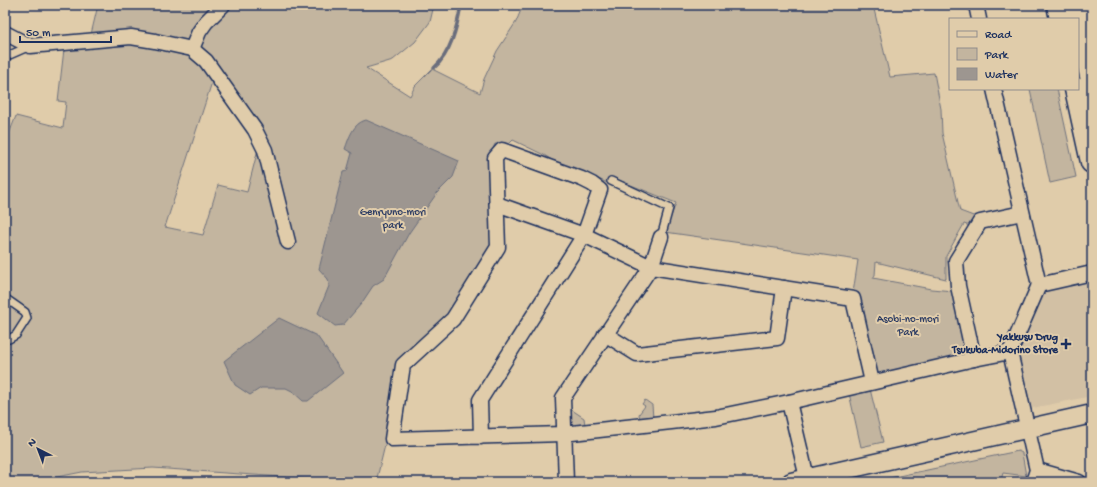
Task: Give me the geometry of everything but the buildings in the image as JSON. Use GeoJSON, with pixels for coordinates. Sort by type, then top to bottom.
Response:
{"type":"FeatureCollection","features":[{"type":"Feature","properties":{"kind":"main road"},"geometry":{"type":"LineString","coordinates":[[1058,5],[1061,18]]}},
{"type":"Feature","properties":{"kind":"main road"},"geometry":{"type":"LineString","coordinates":[[1075,5],[1078,18]]}},
{"type":"Feature","properties":{"kind":"main road"},"geometry":{"type":"LineString","coordinates":[[1079,23],[1092,80]]}},
{"type":"Feature","properties":{"kind":"main road"},"geometry":{"type":"LineString","coordinates":[[1076,90],[1092,162]]}},
{"type":"Feature","properties":{"kind":"street"},"geometry":{"type":"LineString","coordinates":[[192,49],[199,32],[206,22],[223,5]]}},
{"type":"Feature","properties":{"kind":"street"},"geometry":{"type":"LineString","coordinates":[[976,5],[979,18]]}},
{"type":"Feature","properties":{"kind":"street"},"geometry":{"type":"LineString","coordinates":[[5,33],[30,46],[131,37],[192,49],[206,61],[255,130],[265,150],[288,242]]}},
{"type":"Feature","properties":{"kind":"street"},"geometry":{"type":"LineString","coordinates":[[994,90],[1039,286],[1010,352],[1027,428],[1035,476],[1079,482]]}},
{"type":"Feature","properties":{"kind":"street"},"geometry":{"type":"LineString","coordinates":[[481,437],[480,400],[584,235],[600,190],[582,179],[502,150],[495,158],[498,247],[453,319],[403,365],[392,439],[481,437],[563,434],[716,417],[790,402],[974,358],[1010,352]]}},
{"type":"Feature","properties":{"kind":"street"},"geometry":{"type":"LineString","coordinates":[[497,204],[584,235],[651,267],[853,299],[872,382]]}},
{"type":"Feature","properties":{"kind":"street"},"geometry":{"type":"LineString","coordinates":[[974,358],[958,286],[956,260],[980,222],[1022,213]]}},
{"type":"Feature","properties":{"kind":"street"},"geometry":{"type":"LineString","coordinates":[[566,482],[563,434],[563,398],[651,267],[661,237]]}},
{"type":"Feature","properties":{"kind":"street"},"geometry":{"type":"LineString","coordinates":[[1039,286],[1092,273]]}},
{"type":"Feature","properties":{"kind":"street"},"geometry":{"type":"LineString","coordinates":[[605,334],[637,354],[777,338],[784,288]]}},
{"type":"Feature","properties":{"kind":"street"},"geometry":{"type":"LineString","coordinates":[[790,402],[802,481],[1092,414]]}},
{"type":"Feature","properties":{"kind":"lane"},"geometry":{"type":"LineString","coordinates":[[5,57],[30,46]]}},
{"type":"Feature","properties":{"kind":"lane"},"geometry":{"type":"LineString","coordinates":[[611,181],[669,208],[661,237]]}},
{"type":"Feature","properties":{"kind":"lane"},"geometry":{"type":"LineString","coordinates":[[5,298],[25,312],[27,318],[16,335],[9,339]]}},
{"type":"Feature","properties":{"kind":"shaded area"},"geometry":{"type":"Polygon","coordinates":[[[1092,281],[1092,396],[1033,408],[1030,405],[1017,350],[1040,295],[1046,290],[1092,281]]]}},
{"type":"Feature","properties":{"kind":"green space"},"geometry":{"type":"Polygon","coordinates":[[[98,5],[434,5],[430,22],[415,42],[393,60],[366,68],[410,96],[415,86],[432,69],[480,93],[484,79],[497,51],[516,22],[523,5],[873,5],[890,77],[934,73],[941,109],[942,133],[960,211],[976,217],[970,226],[964,224],[946,256],[946,279],[876,262],[875,275],[873,278],[931,289],[953,291],[967,351],[963,356],[880,375],[875,371],[859,293],[853,293],[858,260],[665,232],[676,203],[611,177],[608,183],[555,162],[513,140],[508,145],[495,144],[489,158],[493,246],[449,314],[398,361],[387,437],[376,482],[355,482],[153,468],[82,472],[32,482],[5,482],[5,144],[16,116],[63,128],[66,102],[58,101],[64,49],[88,47],[98,5]],[[213,79],[165,227],[203,235],[218,185],[247,192],[259,145],[213,79]]]}},
{"type":"Feature","properties":{"kind":"green space"},"geometry":{"type":"Polygon","coordinates":[[[1030,90],[1057,90],[1076,177],[1050,183],[1030,90]]]}},
{"type":"Feature","properties":{"kind":"green space"},"geometry":{"type":"Polygon","coordinates":[[[870,389],[883,442],[861,447],[849,393],[870,389]]]}},
{"type":"Feature","properties":{"kind":"green space"},"geometry":{"type":"Polygon","coordinates":[[[645,400],[652,405],[653,418],[640,420],[639,414],[645,406],[642,404],[645,400]]]}},
{"type":"Feature","properties":{"kind":"green space"},"geometry":{"type":"Polygon","coordinates":[[[569,408],[584,418],[585,425],[573,426],[569,423],[569,408]]]}},
{"type":"Feature","properties":{"kind":"green space"},"geometry":{"type":"Polygon","coordinates":[[[1018,451],[1022,453],[1026,476],[1003,473],[1001,480],[988,482],[870,482],[1018,451]]]}},
{"type":"Feature","properties":{"kind":"water"},"geometry":{"type":"Polygon","coordinates":[[[366,120],[459,161],[453,177],[437,193],[409,233],[384,279],[373,286],[361,304],[343,325],[335,326],[318,313],[329,286],[328,279],[319,269],[343,172],[347,171],[352,153],[345,149],[355,128],[358,124],[366,120]]]}},
{"type":"Feature","properties":{"kind":"water"},"geometry":{"type":"Polygon","coordinates":[[[279,318],[317,336],[343,373],[308,401],[303,401],[292,391],[286,388],[261,388],[250,395],[235,385],[224,361],[279,318]]]}},
{"type":"Feature","properties":{"kind":"waterway"},"geometry":{"type":"LineString","coordinates":[[434,68],[440,62],[449,47],[455,31],[461,5]]}},
{"type":"Feature","properties":{"kind":"place","name":"Yakkusu Drug Tsukuba-Midorino Store"},"geometry":{"type":"Point","coordinates":[1066,344]}},
{"type":"Feature","properties":{"kind":"park label","name":"Genryuno-mori park"},"geometry":{"type":"Point","coordinates":[393,219]}},
{"type":"Feature","properties":{"kind":"park label","name":"Asobi-no-mori Park"},"geometry":{"type":"Point","coordinates":[908,326]}}]}
